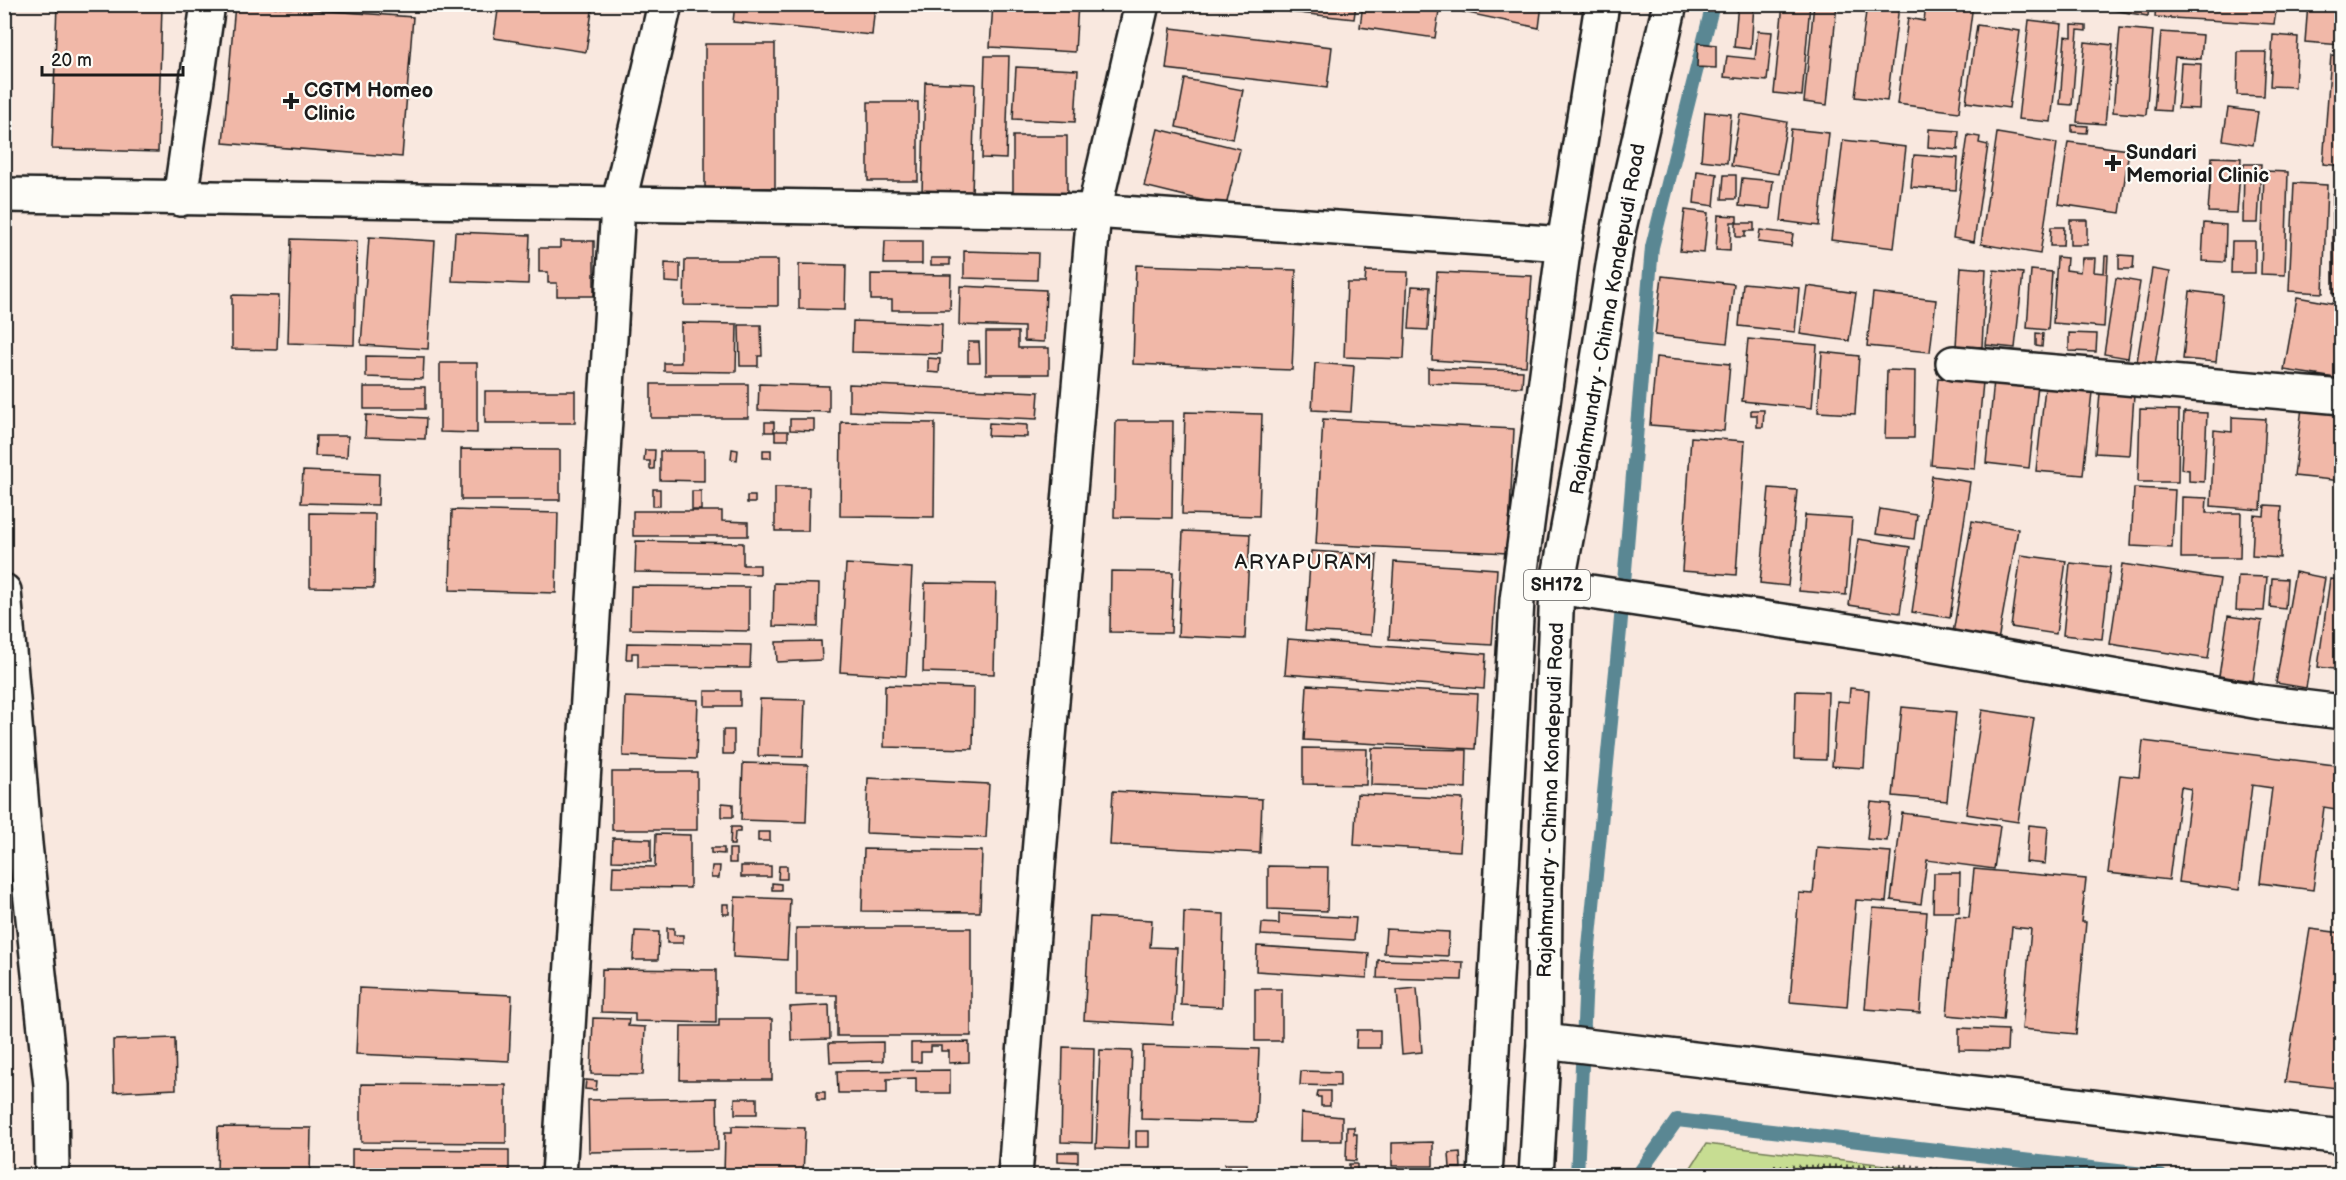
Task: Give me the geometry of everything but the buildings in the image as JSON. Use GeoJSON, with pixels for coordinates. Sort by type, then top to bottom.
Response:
{"type":"FeatureCollection","features":[{"type":"Feature","properties":{"kind":"street"},"geometry":{"type":"LineString","coordinates":[[180,199],[208,4]]}},
{"type":"Feature","properties":{"kind":"street"},"geometry":{"type":"LineString","coordinates":[[559,1176],[618,206],[665,4]]}},
{"type":"Feature","properties":{"kind":"street"},"geometry":{"type":"LineString","coordinates":[[1015,1176],[1040,842],[1094,211],[1142,4]]}},
{"type":"Feature","properties":{"kind":"street","name":"SH172"},"geometry":{"type":"LineString","coordinates":[[1485,1176],[1517,600],[1564,244],[1602,4]]}},
{"type":"Feature","properties":{"kind":"street","name":"Rajahmundry - Chinna Kondepudi Road"},"geometry":{"type":"LineString","coordinates":[[1536,1176],[1544,1041],[1545,887],[1557,587],[1589,416],[1619,228],[1670,4]]}},
{"type":"Feature","properties":{"kind":"street"},"geometry":{"type":"LineString","coordinates":[[4,195],[618,206],[1094,211],[1564,244]]}},
{"type":"Feature","properties":{"kind":"street"},"geometry":{"type":"LineString","coordinates":[[1953,363],[2342,398]]}},
{"type":"Feature","properties":{"kind":"street"},"geometry":{"type":"LineString","coordinates":[[1557,587],[1883,636],[2260,702],[2342,712]]}},
{"type":"Feature","properties":{"kind":"street"},"geometry":{"type":"LineString","coordinates":[[4,591],[25,844],[51,1085],[52,1176]]}},
{"type":"Feature","properties":{"kind":"street"},"geometry":{"type":"LineString","coordinates":[[1544,1041],[2342,1137]]}},
{"type":"Feature","properties":{"kind":"path"},"geometry":{"type":"LineString","coordinates":[[1752,1176],[1774,1167],[1897,1166],[1989,1176]]}},
{"type":"Feature","properties":{"kind":"green space"},"geometry":{"type":"Polygon","coordinates":[[[1706,1144],[1972,1175],[1686,1175],[1706,1144]]]}},
{"type":"Feature","properties":{"kind":"waterway"},"geometry":{"type":"LineString","coordinates":[[1577,1176],[1586,977],[1620,630],[1652,247],[1713,4]]}},
{"type":"Feature","properties":{"kind":"waterway"},"geometry":{"type":"LineString","coordinates":[[1637,1176],[1677,1120],[2161,1176]]}},
{"type":"Feature","properties":{"kind":"place","name":"CGTM Homeo Clinic"},"geometry":{"type":"Point","coordinates":[291,101]}},
{"type":"Feature","properties":{"kind":"place","name":"Sundari Memorial Clinic"},"geometry":{"type":"Point","coordinates":[2113,163]}},
{"type":"Feature","properties":{"kind":"district","name":"ARYAPURAM"},"geometry":{"type":"Point","coordinates":[1304,562]}}]}
